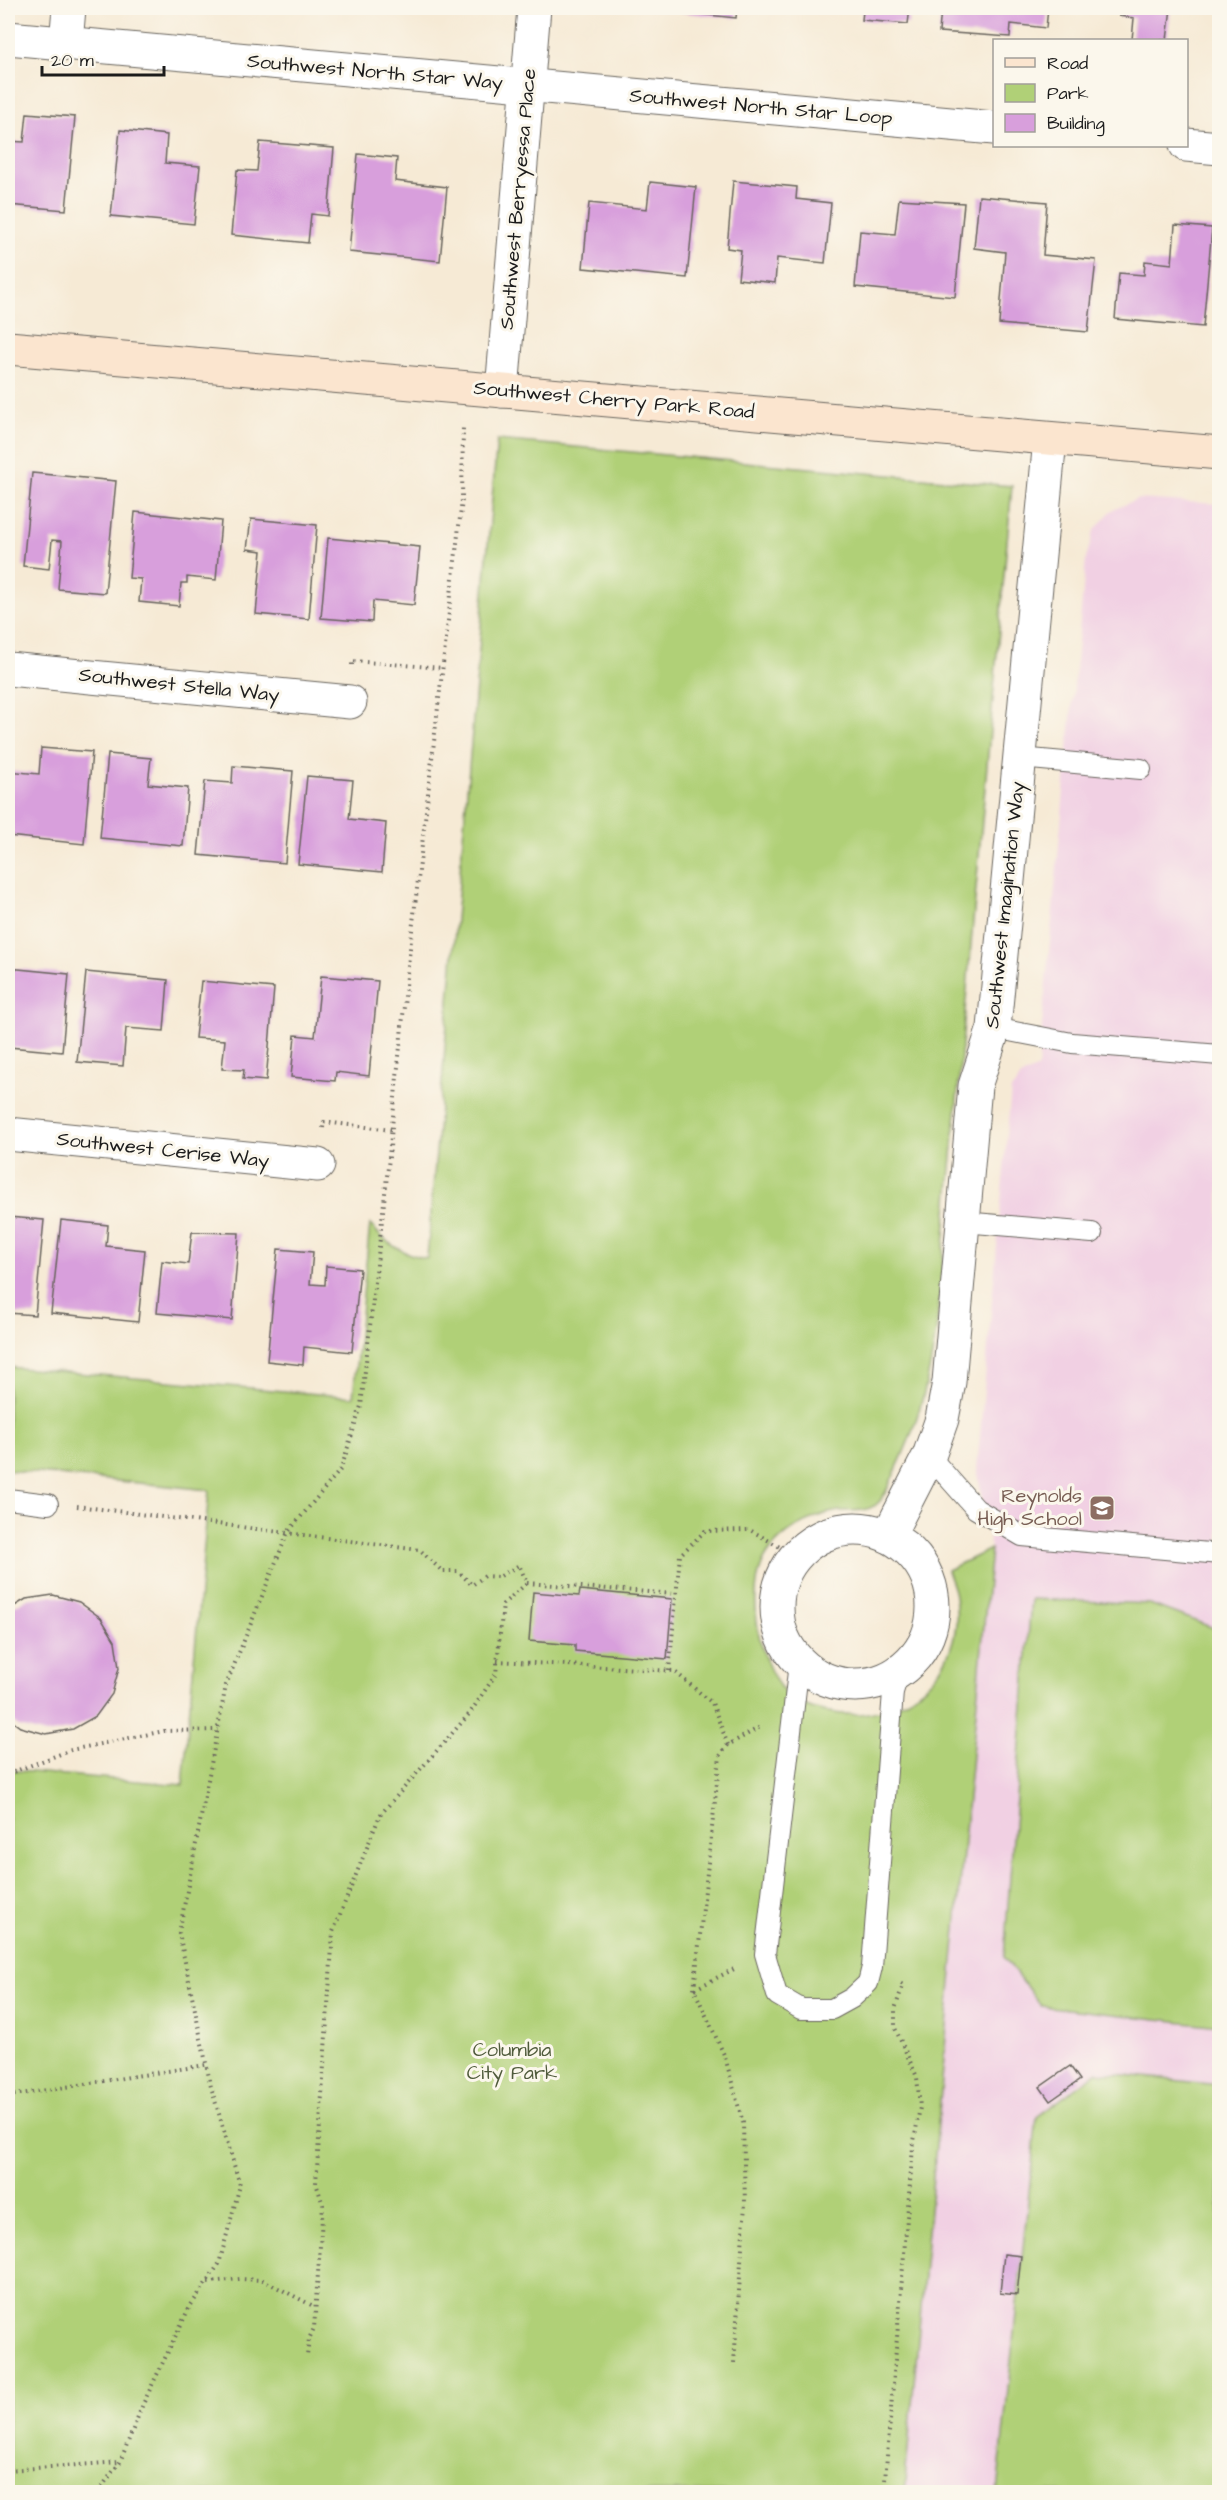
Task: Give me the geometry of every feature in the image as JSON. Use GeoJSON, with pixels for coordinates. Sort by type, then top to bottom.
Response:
{"type":"FeatureCollection","features":[{"type":"Feature","properties":{"kind":"main road","name":"Southwest Cherry Park Road"},"geometry":{"type":"LineString","coordinates":[[8,348],[1220,453]]}},
{"type":"Feature","properties":{"kind":"street"},"geometry":{"type":"LineString","coordinates":[[66,43],[69,8]]}},
{"type":"Feature","properties":{"kind":"street","name":"Southwest Berryessa Place"},"geometry":{"type":"LineString","coordinates":[[502,391],[534,8]]}},
{"type":"Feature","properties":{"kind":"street","name":"Southwest North Star Way"},"geometry":{"type":"LineString","coordinates":[[8,38],[527,86]]}},
{"type":"Feature","properties":{"kind":"street","name":"Southwest North Star Loop"},"geometry":{"type":"LineString","coordinates":[[527,86],[993,128]]}},
{"type":"Feature","properties":{"kind":"street"},"geometry":{"type":"LineString","coordinates":[[1188,145],[1220,148]]}},
{"type":"Feature","properties":{"kind":"street","name":"Southwest Imagination Way"},"geometry":{"type":"LineString","coordinates":[[888,1536],[929,1456],[942,1419],[949,1382],[975,1086],[994,1028],[1050,439]]}},
{"type":"Feature","properties":{"kind":"street","name":"Southwest Stella Way"},"geometry":{"type":"LineString","coordinates":[[8,669],[350,702]]}},
{"type":"Feature","properties":{"kind":"street","name":"Southwest Cerise Way"},"geometry":{"type":"LineString","coordinates":[[8,1134],[318,1165]]}},
{"type":"Feature","properties":{"kind":"street"},"geometry":{"type":"LineString","coordinates":[[863,1529],[888,1536],[908,1548],[923,1566],[932,1589],[934,1613],[929,1636],[917,1657],[899,1673],[875,1684],[848,1686],[822,1679],[800,1664],[783,1639],[776,1611],[780,1581],[795,1556],[815,1539],[838,1531],[863,1529]]}},
{"type":"Feature","properties":{"kind":"lane"},"geometry":{"type":"LineString","coordinates":[[1020,758],[1141,769]]}},
{"type":"Feature","properties":{"kind":"lane"},"geometry":{"type":"LineString","coordinates":[[994,1028],[1072,1043],[1220,1055]]}},
{"type":"Feature","properties":{"kind":"lane"},"geometry":{"type":"LineString","coordinates":[[963,1222],[1092,1233]]}},
{"type":"Feature","properties":{"kind":"lane"},"geometry":{"type":"LineString","coordinates":[[929,1456],[976,1509],[1022,1536],[1220,1554]]}},
{"type":"Feature","properties":{"kind":"lane"},"geometry":{"type":"LineString","coordinates":[[8,1499],[48,1503]]}},
{"type":"Feature","properties":{"kind":"lane"},"geometry":{"type":"LineString","coordinates":[[800,1664],[765,1954],[777,1995],[801,2009],[832,2009],[852,1998],[868,1983],[872,1967],[893,1692],[899,1673]]}},
{"type":"Feature","properties":{"kind":"path"},"geometry":{"type":"LineString","coordinates":[[98,2493],[120,2462],[143,2404],[189,2308],[219,2264],[240,2185],[206,2065],[179,1933],[226,1684],[288,1532],[341,1469],[361,1406],[408,966],[462,500],[463,427],[467,388]]}},
{"type":"Feature","properties":{"kind":"path"},"geometry":{"type":"LineString","coordinates":[[350,702],[352,661],[443,668]]}},
{"type":"Feature","properties":{"kind":"path"},"geometry":{"type":"LineString","coordinates":[[318,1165],[324,1122],[392,1130]]}},
{"type":"Feature","properties":{"kind":"path"},"geometry":{"type":"LineString","coordinates":[[48,1503],[420,1550],[442,1570],[458,1571],[472,1585],[485,1576],[499,1577],[519,1565],[527,1583]]}},
{"type":"Feature","properties":{"kind":"path"},"geometry":{"type":"LineString","coordinates":[[669,1671],[680,1555],[705,1531],[750,1530],[795,1556]]}},
{"type":"Feature","properties":{"kind":"path"},"geometry":{"type":"LineString","coordinates":[[307,2356],[309,2338],[314,2328],[323,2205],[316,2183],[333,1932],[380,1815],[470,1713],[495,1674],[502,1604],[527,1583],[676,1594]]}},
{"type":"Feature","properties":{"kind":"path"},"geometry":{"type":"LineString","coordinates":[[496,1661],[674,1671],[712,1703],[728,1745]]}},
{"type":"Feature","properties":{"kind":"path"},"geometry":{"type":"LineString","coordinates":[[734,2363],[745,2204],[743,2123],[725,2057],[694,1989],[720,1756],[728,1745],[771,1720]]}},
{"type":"Feature","properties":{"kind":"path"},"geometry":{"type":"LineString","coordinates":[[8,1774],[71,1750],[164,1731],[218,1730]]}},
{"type":"Feature","properties":{"kind":"path"},"geometry":{"type":"LineString","coordinates":[[694,1989],[765,1954]]}},
{"type":"Feature","properties":{"kind":"path"},"geometry":{"type":"LineString","coordinates":[[872,1967],[903,1985],[894,2009],[895,2028],[917,2077],[920,2107],[913,2147],[884,2493]]}},
{"type":"Feature","properties":{"kind":"path"},"geometry":{"type":"LineString","coordinates":[[8,2096],[206,2065]]}},
{"type":"Feature","properties":{"kind":"path"},"geometry":{"type":"LineString","coordinates":[[207,2282],[240,2279],[263,2280],[315,2307]]}},
{"type":"Feature","properties":{"kind":"path"},"geometry":{"type":"LineString","coordinates":[[8,2470],[120,2462]]}},
{"type":"Feature","properties":{"kind":"shaded area","name":"Reynolds High School"},"geometry":{"type":"Polygon","coordinates":[[[1137,499],[1219,504],[1219,2492],[904,2492],[991,1549],[977,1468],[1011,1090],[1022,1076],[1038,1068],[1086,558],[1094,531],[1111,511],[1137,499]]]}},
{"type":"Feature","properties":{"kind":"green space","name":"Columbia City Park"},"geometry":{"type":"Polygon","coordinates":[[[497,440],[1012,486],[937,1324],[926,1383],[910,1438],[887,1490],[880,1500],[865,1510],[839,1511],[817,1517],[785,1535],[763,1562],[756,1592],[760,1641],[771,1671],[785,1693],[802,1704],[828,1712],[855,1714],[880,1711],[903,1702],[923,1688],[939,1670],[950,1649],[956,1624],[954,1593],[947,1570],[991,1549],[904,2492],[8,2492],[8,1770],[183,1785],[209,1490],[8,1470],[8,1367],[353,1397],[370,1224],[395,1247],[427,1258],[497,440]]]}},
{"type":"Feature","properties":{"kind":"green space"},"geometry":{"type":"Polygon","coordinates":[[[1031,1599],[1150,1604],[1219,1630],[1219,2026],[1041,2006],[1004,1957],[1031,1599]]]}},
{"type":"Feature","properties":{"kind":"green space"},"geometry":{"type":"Polygon","coordinates":[[[1097,2072],[1219,2085],[1219,2492],[997,2492],[1037,2117],[1097,2072]]]}},
{"type":"Feature","properties":{"kind":"building"},"geometry":{"type":"Polygon","coordinates":[[[641,8],[737,8],[736,18],[641,8]]]}},
{"type":"Feature","properties":{"kind":"building"},"geometry":{"type":"Polygon","coordinates":[[[848,8],[910,8],[908,24],[862,20],[863,11],[848,8]]]}},
{"type":"Feature","properties":{"kind":"building"},"geometry":{"type":"Polygon","coordinates":[[[941,8],[1048,8],[1046,28],[1011,24],[1010,37],[939,32],[941,8]]]}},
{"type":"Feature","properties":{"kind":"building"},"geometry":{"type":"Polygon","coordinates":[[[1120,8],[1171,8],[1167,39],[1132,39],[1134,18],[1119,16],[1120,8]]]}},
{"type":"Feature","properties":{"kind":"building"},"geometry":{"type":"Polygon","coordinates":[[[27,113],[75,117],[66,210],[8,205],[8,141],[24,142],[27,113]]]}},
{"type":"Feature","properties":{"kind":"building"},"geometry":{"type":"Polygon","coordinates":[[[120,130],[167,135],[165,163],[200,166],[194,224],[111,216],[120,130]]]}},
{"type":"Feature","properties":{"kind":"building"},"geometry":{"type":"Polygon","coordinates":[[[260,142],[334,148],[328,216],[311,214],[308,243],[231,235],[237,170],[257,171],[260,142]]]}},
{"type":"Feature","properties":{"kind":"building"},"geometry":{"type":"Polygon","coordinates":[[[358,154],[397,158],[395,181],[447,187],[440,261],[349,252],[358,154]]]}},
{"type":"Feature","properties":{"kind":"building"},"geometry":{"type":"Polygon","coordinates":[[[733,181],[797,187],[796,199],[831,203],[825,263],[777,258],[775,283],[738,279],[741,250],[727,248],[733,181]]]}},
{"type":"Feature","properties":{"kind":"building"},"geometry":{"type":"Polygon","coordinates":[[[650,182],[696,187],[687,278],[583,268],[589,203],[647,209],[650,182]]]}},
{"type":"Feature","properties":{"kind":"building"},"geometry":{"type":"Polygon","coordinates":[[[979,196],[1047,202],[1043,255],[1096,260],[1088,332],[999,324],[1005,252],[974,248],[979,196]]]}},
{"type":"Feature","properties":{"kind":"building"},"geometry":{"type":"Polygon","coordinates":[[[899,199],[964,203],[955,297],[855,287],[860,231],[895,234],[899,199]]]}},
{"type":"Feature","properties":{"kind":"building"},"geometry":{"type":"Polygon","coordinates":[[[1175,225],[1212,228],[1203,327],[1115,319],[1119,273],[1144,275],[1145,261],[1172,264],[1175,225]]]}},
{"type":"Feature","properties":{"kind":"building"},"geometry":{"type":"Polygon","coordinates":[[[32,473],[116,481],[105,593],[58,589],[62,541],[52,540],[49,569],[23,566],[32,473]]]}},
{"type":"Feature","properties":{"kind":"building"},"geometry":{"type":"Polygon","coordinates":[[[135,512],[221,521],[216,580],[187,577],[187,583],[181,583],[179,606],[139,602],[141,579],[129,578],[135,512]]]}},
{"type":"Feature","properties":{"kind":"building"},"geometry":{"type":"Polygon","coordinates":[[[251,519],[317,525],[309,619],[256,614],[262,551],[247,549],[251,519]]]}},
{"type":"Feature","properties":{"kind":"building"},"geometry":{"type":"Polygon","coordinates":[[[328,538],[420,547],[414,605],[373,601],[372,622],[321,618],[328,538]]]}},
{"type":"Feature","properties":{"kind":"building"},"geometry":{"type":"Polygon","coordinates":[[[41,748],[92,752],[84,844],[8,836],[8,771],[39,774],[41,748]]]}},
{"type":"Feature","properties":{"kind":"building"},"geometry":{"type":"Polygon","coordinates":[[[108,754],[151,758],[148,784],[188,788],[183,846],[100,838],[108,754]]]}},
{"type":"Feature","properties":{"kind":"building"},"geometry":{"type":"Polygon","coordinates":[[[233,766],[293,771],[285,863],[198,855],[205,781],[232,783],[233,766]]]}},
{"type":"Feature","properties":{"kind":"building"},"geometry":{"type":"Polygon","coordinates":[[[307,776],[353,780],[349,819],[386,823],[382,872],[298,864],[307,776]]]}},
{"type":"Feature","properties":{"kind":"building"},"geometry":{"type":"Polygon","coordinates":[[[8,968],[69,974],[62,1052],[9,1047],[11,1022],[8,1021],[8,968]]]}},
{"type":"Feature","properties":{"kind":"building"},"geometry":{"type":"Polygon","coordinates":[[[86,972],[168,980],[164,1031],[126,1028],[123,1066],[77,1062],[86,972]]]}},
{"type":"Feature","properties":{"kind":"building"},"geometry":{"type":"Polygon","coordinates":[[[321,976],[378,981],[369,1076],[336,1072],[335,1081],[291,1077],[295,1035],[315,1037],[321,976]]]}},
{"type":"Feature","properties":{"kind":"building"},"geometry":{"type":"Polygon","coordinates":[[[201,981],[274,988],[266,1081],[243,1079],[244,1070],[222,1069],[225,1040],[195,1038],[201,981]]]}},
{"type":"Feature","properties":{"kind":"building"},"geometry":{"type":"Polygon","coordinates":[[[8,1217],[44,1220],[35,1315],[8,1313],[8,1217]]]}},
{"type":"Feature","properties":{"kind":"building"},"geometry":{"type":"Polygon","coordinates":[[[61,1220],[108,1225],[106,1246],[145,1250],[138,1322],[51,1313],[61,1220]]]}},
{"type":"Feature","properties":{"kind":"building"},"geometry":{"type":"Polygon","coordinates":[[[192,1232],[239,1233],[232,1320],[157,1313],[162,1261],[188,1264],[192,1232]]]}},
{"type":"Feature","properties":{"kind":"building"},"geometry":{"type":"Polygon","coordinates":[[[278,1249],[313,1252],[310,1284],[325,1285],[326,1266],[360,1269],[352,1352],[304,1347],[303,1365],[267,1361],[278,1249]]]}},
{"type":"Feature","properties":{"kind":"building"},"geometry":{"type":"Polygon","coordinates":[[[580,1590],[672,1599],[667,1659],[575,1651],[575,1645],[529,1641],[533,1592],[579,1596],[580,1590]]]}},
{"type":"Feature","properties":{"kind":"building"},"geometry":{"type":"Polygon","coordinates":[[[53,1595],[79,1602],[101,1618],[115,1641],[119,1668],[112,1694],[96,1716],[73,1729],[46,1734],[20,1727],[8,1718],[8,1610],[26,1599],[53,1595]]]}},
{"type":"Feature","properties":{"kind":"building"},"geometry":{"type":"Polygon","coordinates":[[[1070,2066],[1080,2080],[1050,2101],[1040,2087],[1070,2066]]]}},
{"type":"Feature","properties":{"kind":"building"},"geometry":{"type":"Polygon","coordinates":[[[1004,2254],[1021,2256],[1017,2295],[1000,2293],[1004,2254]]]}},
{"type":"Feature","properties":{"kind":"place","name":"Reynolds High School"},"geometry":{"type":"Point","coordinates":[1102,1508]}}]}
